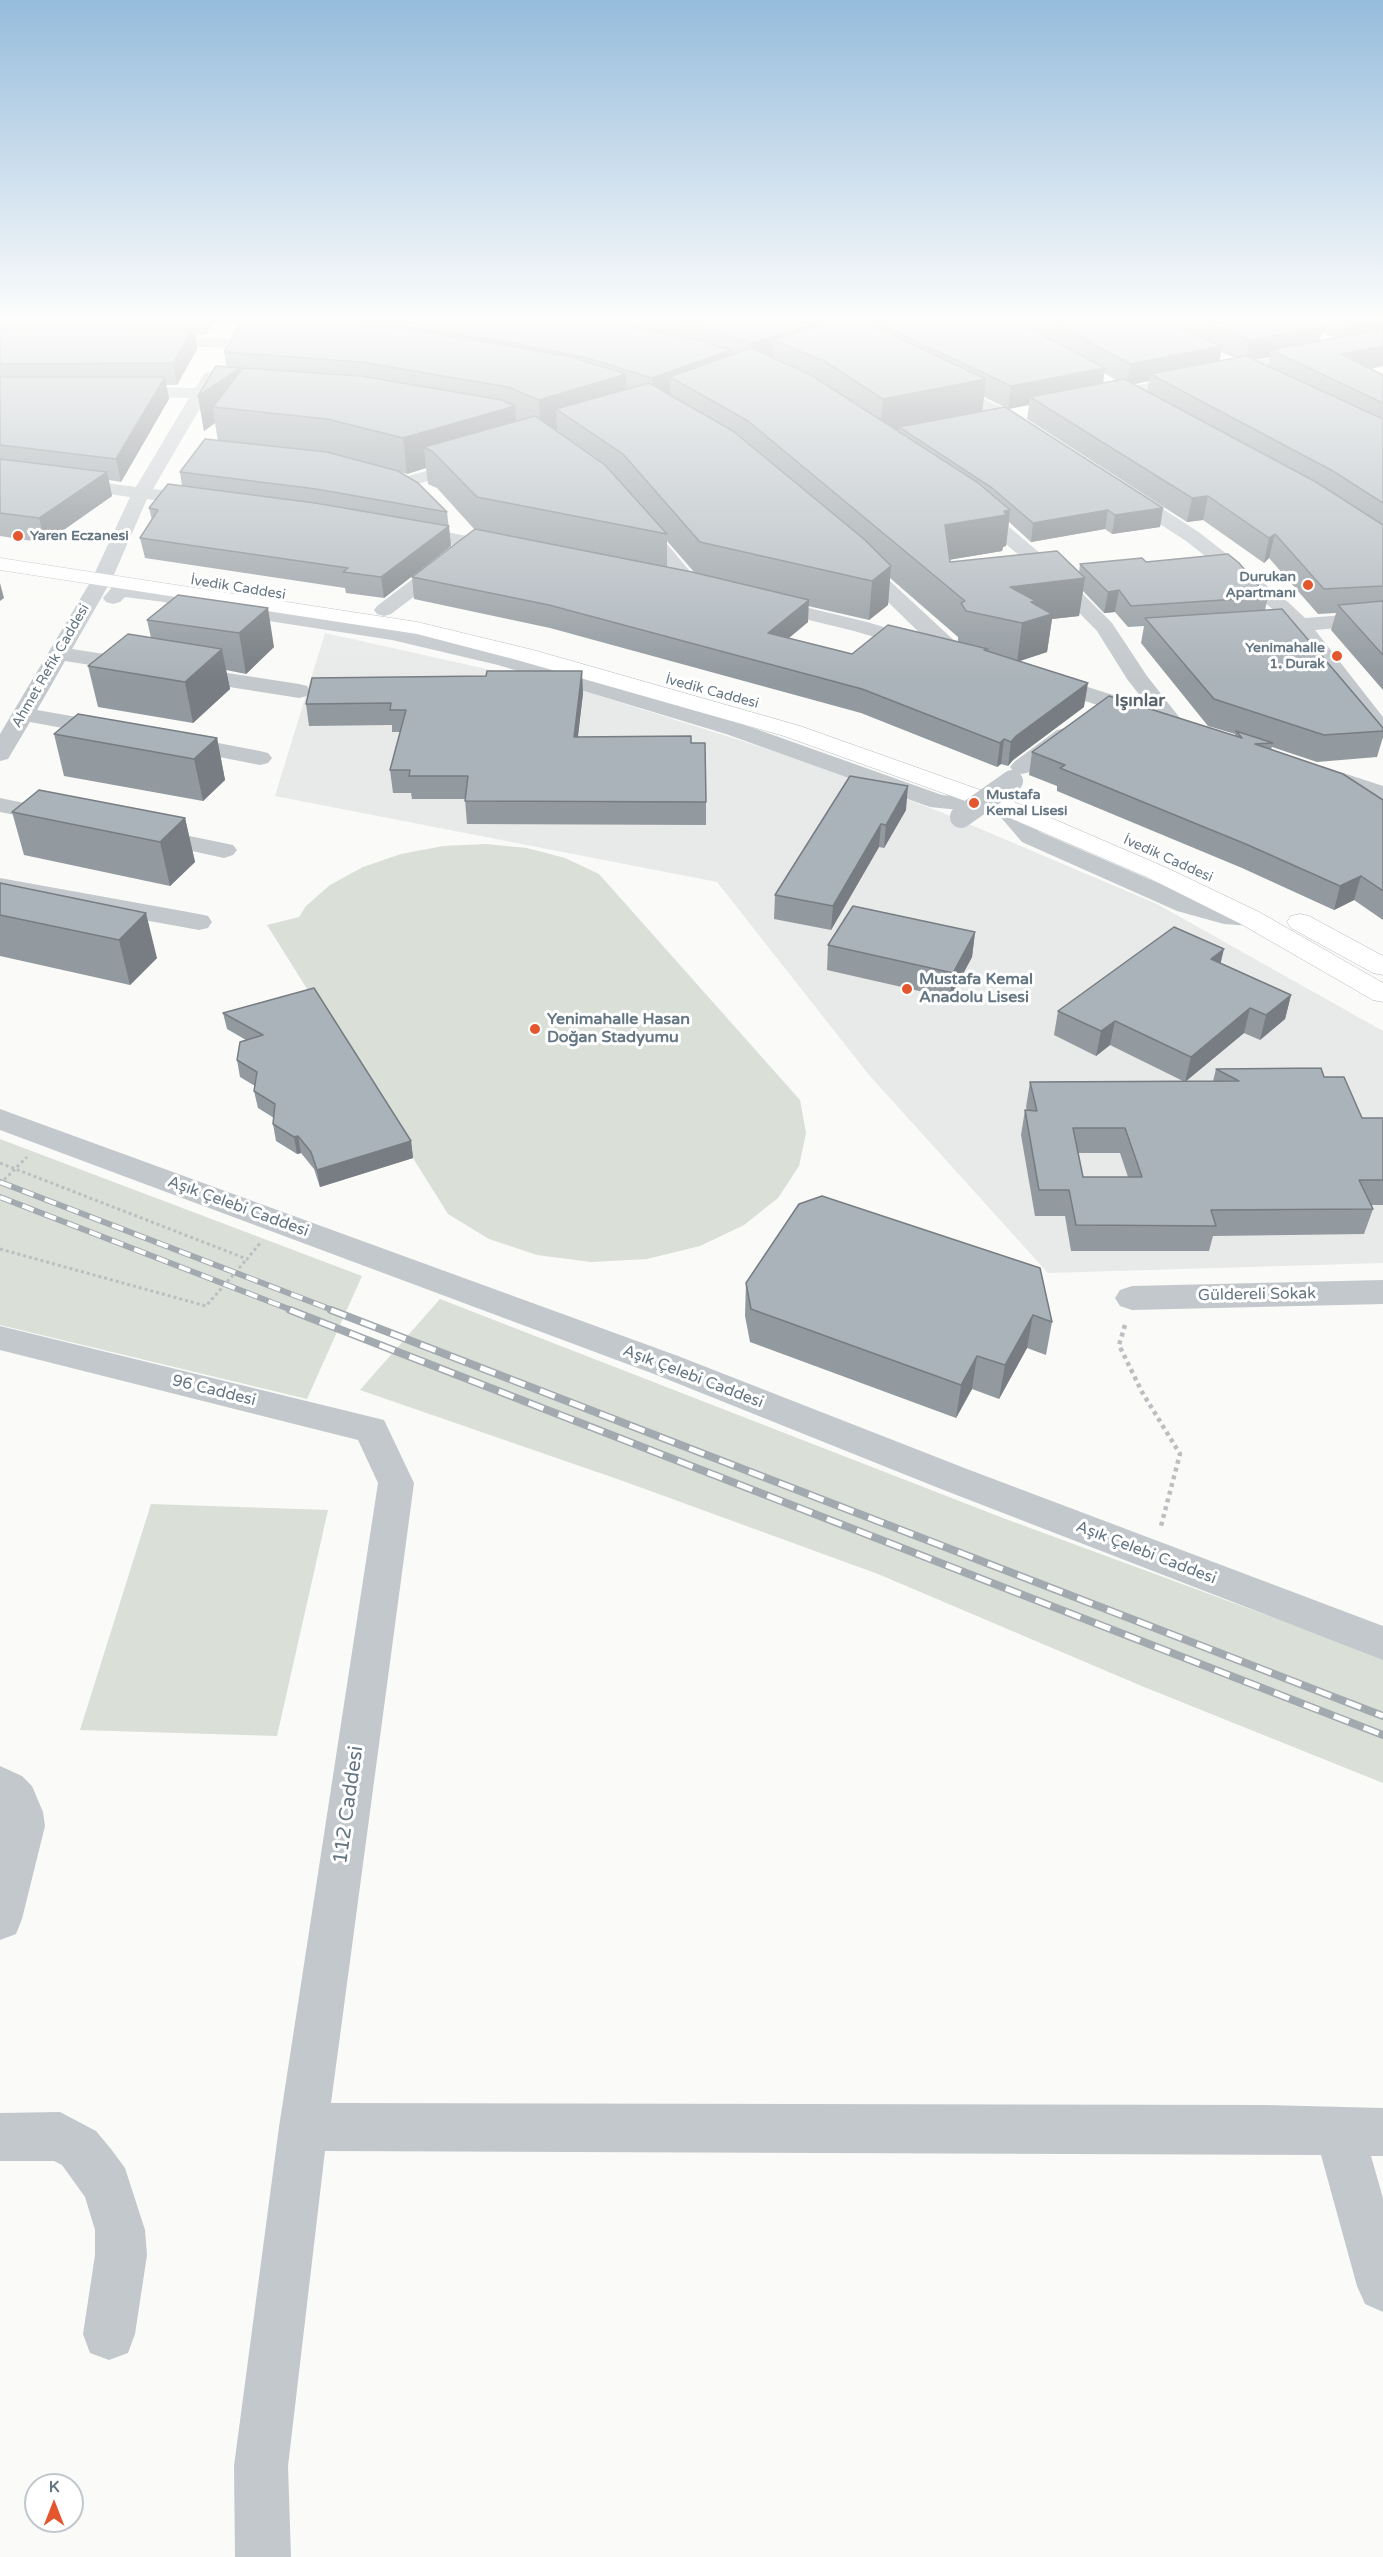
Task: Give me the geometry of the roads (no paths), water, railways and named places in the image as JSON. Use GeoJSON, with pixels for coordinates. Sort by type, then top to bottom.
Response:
{"type":"FeatureCollection","features":[{"type":"Feature","properties":{"kind":"main road","name":"İvedik Caddesi"},"geometry":{"type":"LineString","coordinates":[[0,552],[107,582],[384,610],[456,624],[621,667],[855,733],[927,759],[1165,857],[1326,936],[1383,967]]}},
{"type":"Feature","properties":{"kind":"main road","name":"İvedik Caddesi"},"geometry":{"type":"LineString","coordinates":[[0,564],[161,592],[417,628],[525,655],[792,731],[1005,807]]}},
{"type":"Feature","properties":{"kind":"main road","name":"İvedik Caddesi"},"geometry":{"type":"LineString","coordinates":[[1250,918],[1383,994]]}},
{"type":"Feature","properties":{"kind":"street","name":"Ahmet Refik Caddesi"},"geometry":{"type":"LineString","coordinates":[[0,753],[58,654],[107,582],[141,494],[173,441]]}},
{"type":"Feature","properties":{"kind":"street"},"geometry":{"type":"LineString","coordinates":[[171,444],[194,446]]}},
{"type":"Feature","properties":{"kind":"street"},"geometry":{"type":"LineString","coordinates":[[408,482],[484,459]]}},
{"type":"Feature","properties":{"kind":"street"},"geometry":{"type":"LineString","coordinates":[[0,474],[224,504]]}},
{"type":"Feature","properties":{"kind":"street"},"geometry":{"type":"LineString","coordinates":[[386,476],[408,482],[428,494]]}},
{"type":"Feature","properties":{"kind":"street"},"geometry":{"type":"LineString","coordinates":[[1104,479],[1194,537],[1281,606],[1300,624],[1383,732]]}},
{"type":"Feature","properties":{"kind":"street"},"geometry":{"type":"LineString","coordinates":[[956,495],[982,512],[1048,570],[1105,627],[1138,679],[1172,722]]}},
{"type":"Feature","properties":{"kind":"street"},"geometry":{"type":"LineString","coordinates":[[631,514],[692,586]]}},
{"type":"Feature","properties":{"kind":"street"},"geometry":{"type":"LineString","coordinates":[[454,520],[471,542]]}},
{"type":"Feature","properties":{"kind":"street"},"geometry":{"type":"LineString","coordinates":[[389,527],[521,552]]}},
{"type":"Feature","properties":{"kind":"street"},"geometry":{"type":"LineString","coordinates":[[384,610],[471,542]]}},
{"type":"Feature","properties":{"kind":"street"},"geometry":{"type":"LineString","coordinates":[[748,600],[860,626],[966,659],[918,621],[872,573],[845,550]]}},
{"type":"Feature","properties":{"kind":"street"},"geometry":{"type":"LineString","coordinates":[[660,580],[714,591]]}},
{"type":"Feature","properties":{"kind":"street"},"geometry":{"type":"LineString","coordinates":[[107,582],[315,627],[581,690],[905,795],[939,802],[1005,807]]}},
{"type":"Feature","properties":{"kind":"street"},"geometry":{"type":"LineString","coordinates":[[161,592],[360,624],[421,636],[551,668],[772,734],[953,797],[905,795],[734,729],[504,660],[392,634],[178,601],[161,592]]}},
{"type":"Feature","properties":{"kind":"street"},"geometry":{"type":"LineString","coordinates":[[1264,627],[1383,618]]}},
{"type":"Feature","properties":{"kind":"street"},"geometry":{"type":"LineString","coordinates":[[1111,637],[1135,635]]}},
{"type":"Feature","properties":{"kind":"street"},"geometry":{"type":"LineString","coordinates":[[58,654],[299,691]]}},
{"type":"Feature","properties":{"kind":"street"},"geometry":{"type":"LineString","coordinates":[[1025,674],[1095,712],[1172,722],[1194,729]]}},
{"type":"Feature","properties":{"kind":"street"},"geometry":{"type":"LineString","coordinates":[[961,817],[1138,679]]}},
{"type":"Feature","properties":{"kind":"street"},"geometry":{"type":"LineString","coordinates":[[24,714],[260,758]]}},
{"type":"Feature","properties":{"kind":"street"},"geometry":{"type":"LineString","coordinates":[[1305,767],[1383,794]]}},
{"type":"Feature","properties":{"kind":"street"},"geometry":{"type":"LineString","coordinates":[[0,805],[78,820]]}},
{"type":"Feature","properties":{"kind":"street","name":"İvedik Caddesi"},"geometry":{"type":"LineString","coordinates":[[1005,807],[1031,837],[1186,905],[1216,915],[1250,918]]}},
{"type":"Feature","properties":{"kind":"street"},"geometry":{"type":"LineString","coordinates":[[123,830],[224,850]]}},
{"type":"Feature","properties":{"kind":"street"},"geometry":{"type":"LineString","coordinates":[[0,886],[199,922]]}},
{"type":"Feature","properties":{"kind":"street","name":"Aşık Çelebi Caddesi"},"geometry":{"type":"LineString","coordinates":[[0,1119],[666,1365],[976,1488],[1383,1643]]}},
{"type":"Feature","properties":{"kind":"street","name":"Güldereli Sokak"},"geometry":{"type":"LineString","coordinates":[[1132,1298],[1383,1292]]}},
{"type":"Feature","properties":{"kind":"street","name":"96 Caddesi"},"geometry":{"type":"LineString","coordinates":[[0,1338],[371,1430],[396,1483]]}},
{"type":"Feature","properties":{"kind":"street","name":"112 Caddesi"},"geometry":{"type":"LineString","coordinates":[[263,2557],[261,2466],[303,2127],[396,1483]]}},
{"type":"Feature","properties":{"kind":"street"},"geometry":{"type":"LineString","coordinates":[[0,1785],[17,1800],[22,1812],[23,1826],[0,1919]]}},
{"type":"Feature","properties":{"kind":"street"},"geometry":{"type":"LineString","coordinates":[[303,2127],[1361,2132],[1383,2286]]}},
{"type":"Feature","properties":{"kind":"street"},"geometry":{"type":"LineString","coordinates":[[0,2137],[60,2136],[79,2148],[107,2186],[120,2230],[121,2255],[109,2334]]}},
{"type":"Feature","properties":{"kind":"railway"},"geometry":{"type":"LineString","coordinates":[[0,1182],[335,1311]]}},
{"type":"Feature","properties":{"kind":"railway"},"geometry":{"type":"LineString","coordinates":[[0,1197],[294,1311]]}},
{"type":"Feature","properties":{"kind":"railway"},"geometry":{"type":"LineString","coordinates":[[290,1310],[1383,1735]]}},
{"type":"Feature","properties":{"kind":"railway"},"geometry":{"type":"LineString","coordinates":[[331,1310],[1383,1716]]}},
{"type":"Feature","properties":{"kind":"place","name":"Yaren Eczanesi"},"geometry":{"type":"Point","coordinates":[18,536]}},
{"type":"Feature","properties":{"kind":"place","name":"Durukan Apartmanı"},"geometry":{"type":"Point","coordinates":[1308,585]}},
{"type":"Feature","properties":{"kind":"place","name":"Yenimahalle 1. Durak"},"geometry":{"type":"Point","coordinates":[1337,656]}},
{"type":"Feature","properties":{"kind":"place","name":"Mustafa Kemal Lisesi"},"geometry":{"type":"Point","coordinates":[974,803]}},
{"type":"Feature","properties":{"kind":"place","name":"Mustafa Kemal Anadolu Lisesi"},"geometry":{"type":"Point","coordinates":[907,989]}},
{"type":"Feature","properties":{"kind":"place","name":"Yenimahalle Hasan Doğan Stadyumu"},"geometry":{"type":"Point","coordinates":[535,1029]}},
{"type":"Feature","properties":{"kind":"district","name":"Işınlar"},"geometry":{"type":"Point","coordinates":[1140,701]}}]}
